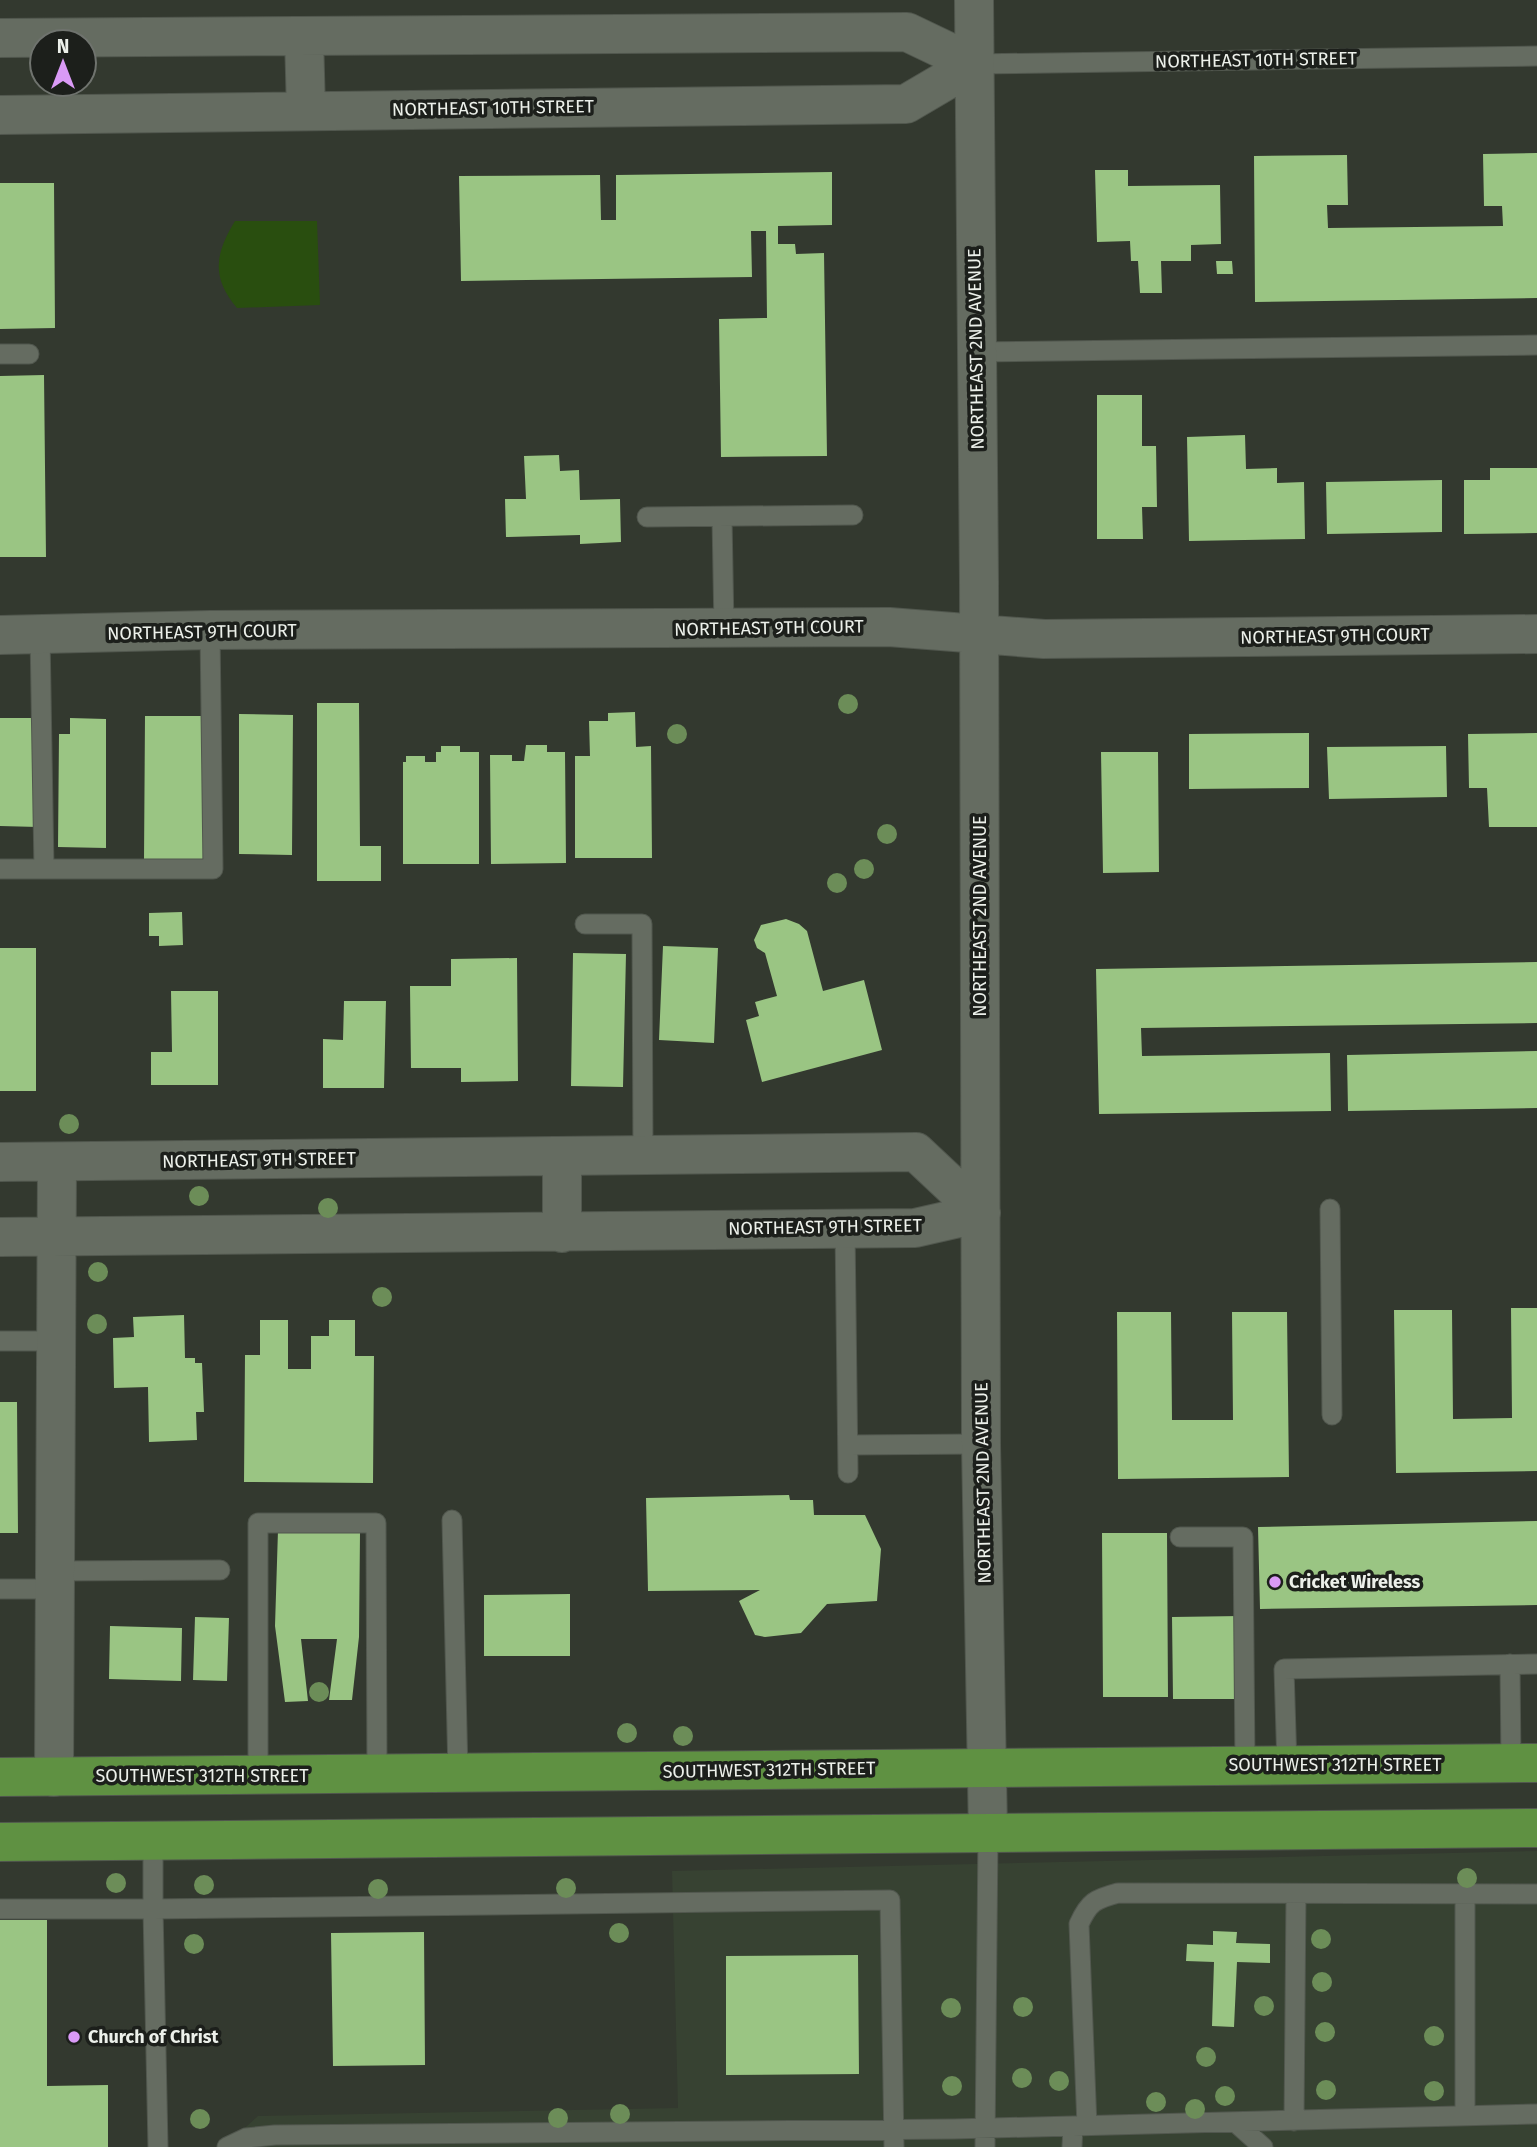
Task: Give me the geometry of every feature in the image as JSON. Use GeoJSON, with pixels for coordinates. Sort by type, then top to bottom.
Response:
{"type":"FeatureCollection","features":[{"type":"Feature","properties":{"kind":"highway","name":"SOUTHWEST 312TH STREET"},"geometry":{"type":"LineString","coordinates":[[0,1777],[1524,1763]]}},
{"type":"Feature","properties":{"kind":"highway"},"geometry":{"type":"LineString","coordinates":[[0,1842],[1537,1828]]}},
{"type":"Feature","properties":{"kind":"street","name":"NORTHEAST 2ND AVENUE"},"geometry":{"type":"LineString","coordinates":[[974,0],[981,1444],[989,1833]]}},
{"type":"Feature","properties":{"kind":"street","name":"NORTHEAST 10TH STREET"},"geometry":{"type":"LineString","coordinates":[[0,38],[907,32],[974,64]]}},
{"type":"Feature","properties":{"kind":"street"},"geometry":{"type":"LineString","coordinates":[[304,36],[306,111]]}},
{"type":"Feature","properties":{"kind":"street","name":"NORTHEAST 10TH STREET"},"geometry":{"type":"LineString","coordinates":[[0,115],[906,104],[974,64]]}},
{"type":"Feature","properties":{"kind":"street","name":"NORTHEAST 9TH COURT"},"geometry":{"type":"LineString","coordinates":[[0,635],[210,631],[889,627],[1062,639],[1537,634]]}},
{"type":"Feature","properties":{"kind":"street","name":"NORTHEAST 9TH STREET"},"geometry":{"type":"LineString","coordinates":[[0,1162],[916,1152],[981,1213]]}},
{"type":"Feature","properties":{"kind":"street"},"geometry":{"type":"LineString","coordinates":[[562,1156],[562,1233]]}},
{"type":"Feature","properties":{"kind":"street"},"geometry":{"type":"LineString","coordinates":[[54,1777],[57,1162]]}},
{"type":"Feature","properties":{"kind":"street","name":"NORTHEAST 9TH STREET"},"geometry":{"type":"LineString","coordinates":[[0,1237],[915,1228],[981,1213]]}},
{"type":"Feature","properties":{"kind":"lane","name":"NORTHEAST 10TH STREET"},"geometry":{"type":"LineString","coordinates":[[974,64],[1537,56]]}},
{"type":"Feature","properties":{"kind":"lane"},"geometry":{"type":"LineString","coordinates":[[975,352],[1537,345]]}},
{"type":"Feature","properties":{"kind":"lane"},"geometry":{"type":"LineString","coordinates":[[0,354],[29,354]]}},
{"type":"Feature","properties":{"kind":"lane"},"geometry":{"type":"LineString","coordinates":[[647,517],[853,515]]}},
{"type":"Feature","properties":{"kind":"lane"},"geometry":{"type":"LineString","coordinates":[[722,517],[724,629]]}},
{"type":"Feature","properties":{"kind":"lane"},"geometry":{"type":"LineString","coordinates":[[0,869],[213,869],[210,631]]}},
{"type":"Feature","properties":{"kind":"lane"},"geometry":{"type":"LineString","coordinates":[[40,634],[44,869]]}},
{"type":"Feature","properties":{"kind":"lane"},"geometry":{"type":"LineString","coordinates":[[585,924],[642,924],[643,1155]]}},
{"type":"Feature","properties":{"kind":"lane"},"geometry":{"type":"LineString","coordinates":[[1330,1209],[1332,1415]]}},
{"type":"Feature","properties":{"kind":"lane"},"geometry":{"type":"LineString","coordinates":[[845,1228],[848,1473]]}},
{"type":"Feature","properties":{"kind":"lane"},"geometry":{"type":"LineString","coordinates":[[0,1340],[56,1341]]}},
{"type":"Feature","properties":{"kind":"lane"},"geometry":{"type":"LineString","coordinates":[[848,1445],[981,1444]]}},
{"type":"Feature","properties":{"kind":"lane"},"geometry":{"type":"LineString","coordinates":[[452,1520],[458,1773]]}},
{"type":"Feature","properties":{"kind":"lane"},"geometry":{"type":"LineString","coordinates":[[258,1775],[258,1523],[376,1523],[377,1774]]}},
{"type":"Feature","properties":{"kind":"lane"},"geometry":{"type":"LineString","coordinates":[[1180,1537],[1243,1537],[1245,1766]]}},
{"type":"Feature","properties":{"kind":"lane"},"geometry":{"type":"LineString","coordinates":[[0,1589],[55,1580],[220,1570]]}},
{"type":"Feature","properties":{"kind":"lane"},"geometry":{"type":"LineString","coordinates":[[1510,1664],[1524,1763]]}},
{"type":"Feature","properties":{"kind":"lane"},"geometry":{"type":"LineString","coordinates":[[1287,1766],[1284,1669],[1537,1664]]}},
{"type":"Feature","properties":{"kind":"lane"},"geometry":{"type":"LineString","coordinates":[[985,2138],[989,1833]]}},
{"type":"Feature","properties":{"kind":"lane"},"geometry":{"type":"LineString","coordinates":[[153,1840],[158,2147]]}},
{"type":"Feature","properties":{"kind":"lane"},"geometry":{"type":"LineString","coordinates":[[1072,2147],[1080,2126],[1079,1924],[1086,1910],[1097,1898],[1118,1893],[1537,1894]]}},
{"type":"Feature","properties":{"kind":"lane"},"geometry":{"type":"LineString","coordinates":[[1294,2121],[1296,1894]]}},
{"type":"Feature","properties":{"kind":"lane"},"geometry":{"type":"LineString","coordinates":[[1465,1894],[1465,2116]]}},
{"type":"Feature","properties":{"kind":"lane"},"geometry":{"type":"LineString","coordinates":[[0,1909],[890,1900],[894,2138]]}},
{"type":"Feature","properties":{"kind":"lane"},"geometry":{"type":"LineString","coordinates":[[227,2147],[246,2138],[275,2135],[985,2138],[1080,2126],[1537,2114]]}},
{"type":"Feature","properties":{"kind":"lane"},"geometry":{"type":"LineString","coordinates":[[1236,2122],[1263,2147]]}},
{"type":"Feature","properties":{"kind":"shaded area"},"geometry":{"type":"Polygon","coordinates":[[[1537,1851],[1537,2147],[224,2147],[258,2116],[678,2108],[672,1871],[1537,1851]]]}},
{"type":"Feature","properties":{"kind":"green space"},"geometry":{"type":"Polygon","coordinates":[[[235,221],[317,221],[320,305],[237,308],[223,286],[219,265],[223,244],[235,221]]]}},
{"type":"Feature","properties":{"kind":"building"},"geometry":{"type":"Polygon","coordinates":[[[1537,153],[1537,298],[1255,302],[1254,156],[1347,155],[1348,205],[1327,205],[1328,228],[1503,226],[1502,206],[1484,206],[1483,154],[1537,153]]]}},
{"type":"Feature","properties":{"kind":"building"},"geometry":{"type":"Polygon","coordinates":[[[1095,170],[1128,170],[1128,186],[1220,185],[1221,244],[1191,245],[1191,261],[1161,261],[1162,293],[1140,293],[1138,261],[1131,261],[1130,241],[1097,242],[1095,170]]]}},
{"type":"Feature","properties":{"kind":"building"},"geometry":{"type":"Polygon","coordinates":[[[832,172],[832,225],[778,226],[778,244],[795,244],[796,254],[824,253],[827,456],[721,457],[719,319],[767,318],[766,231],[751,231],[752,277],[461,281],[459,176],[600,175],[601,220],[616,220],[616,175],[832,172]]]}},
{"type":"Feature","properties":{"kind":"building"},"geometry":{"type":"Polygon","coordinates":[[[0,183],[54,183],[55,328],[0,329],[0,183]]]}},
{"type":"Feature","properties":{"kind":"building"},"geometry":{"type":"Polygon","coordinates":[[[1216,261],[1232,261],[1233,274],[1217,274],[1216,261]]]}},
{"type":"Feature","properties":{"kind":"building"},"geometry":{"type":"Polygon","coordinates":[[[44,375],[46,557],[0,557],[0,376],[44,375]]]}},
{"type":"Feature","properties":{"kind":"building"},"geometry":{"type":"Polygon","coordinates":[[[1097,395],[1142,395],[1142,446],[1156,446],[1157,507],[1142,507],[1143,539],[1097,539],[1097,395]]]}},
{"type":"Feature","properties":{"kind":"building"},"geometry":{"type":"Polygon","coordinates":[[[1245,435],[1246,469],[1277,468],[1277,483],[1304,482],[1305,539],[1189,541],[1187,437],[1245,435]]]}},
{"type":"Feature","properties":{"kind":"building"},"geometry":{"type":"Polygon","coordinates":[[[559,455],[560,471],[579,470],[580,500],[620,499],[621,542],[580,544],[580,535],[506,537],[505,499],[526,499],[524,456],[559,455]]]}},
{"type":"Feature","properties":{"kind":"building"},"geometry":{"type":"Polygon","coordinates":[[[1490,468],[1537,468],[1537,533],[1464,534],[1464,480],[1490,480],[1490,468]]]}},
{"type":"Feature","properties":{"kind":"building"},"geometry":{"type":"Polygon","coordinates":[[[1442,480],[1442,532],[1327,534],[1326,482],[1442,480]]]}},
{"type":"Feature","properties":{"kind":"building"},"geometry":{"type":"Polygon","coordinates":[[[317,703],[359,703],[360,846],[381,846],[381,881],[317,881],[317,703]]]}},
{"type":"Feature","properties":{"kind":"building"},"geometry":{"type":"Polygon","coordinates":[[[635,712],[636,747],[651,746],[652,858],[575,858],[575,756],[590,756],[589,721],[608,721],[608,713],[635,712]]]}},
{"type":"Feature","properties":{"kind":"building"},"geometry":{"type":"Polygon","coordinates":[[[239,714],[293,715],[292,855],[239,854],[239,714]]]}},
{"type":"Feature","properties":{"kind":"building"},"geometry":{"type":"Polygon","coordinates":[[[145,716],[204,716],[203,861],[144,861],[145,716]]]}},
{"type":"Feature","properties":{"kind":"building"},"geometry":{"type":"Polygon","coordinates":[[[0,718],[39,718],[38,827],[0,826],[0,718]]]}},
{"type":"Feature","properties":{"kind":"building"},"geometry":{"type":"Polygon","coordinates":[[[70,718],[106,719],[106,848],[58,847],[59,734],[70,734],[70,718]]]}},
{"type":"Feature","properties":{"kind":"building"},"geometry":{"type":"Polygon","coordinates":[[[1309,733],[1309,788],[1189,789],[1189,734],[1309,733]]]}},
{"type":"Feature","properties":{"kind":"building"},"geometry":{"type":"Polygon","coordinates":[[[1537,733],[1537,827],[1489,827],[1487,788],[1469,788],[1468,734],[1537,733]]]}},
{"type":"Feature","properties":{"kind":"building"},"geometry":{"type":"Polygon","coordinates":[[[526,745],[547,745],[547,752],[565,752],[566,863],[491,864],[490,755],[512,755],[512,761],[524,761],[526,745]]]}},
{"type":"Feature","properties":{"kind":"building"},"geometry":{"type":"Polygon","coordinates":[[[441,746],[460,746],[460,752],[479,752],[479,864],[403,864],[403,762],[406,762],[406,756],[425,756],[425,762],[436,762],[436,752],[441,752],[441,746]]]}},
{"type":"Feature","properties":{"kind":"building"},"geometry":{"type":"Polygon","coordinates":[[[1446,746],[1447,797],[1329,799],[1327,747],[1446,746]]]}},
{"type":"Feature","properties":{"kind":"building"},"geometry":{"type":"Polygon","coordinates":[[[1101,752],[1158,752],[1159,872],[1103,873],[1101,752]]]}},
{"type":"Feature","properties":{"kind":"building"},"geometry":{"type":"Polygon","coordinates":[[[182,912],[183,945],[159,946],[159,936],[149,936],[149,913],[182,912]]]}},
{"type":"Feature","properties":{"kind":"building"},"geometry":{"type":"Polygon","coordinates":[[[786,919],[799,924],[807,931],[823,991],[864,980],[882,1050],[762,1082],[746,1020],[759,1016],[755,1002],[777,996],[765,953],[757,948],[754,940],[761,925],[786,919]]]}},
{"type":"Feature","properties":{"kind":"building"},"geometry":{"type":"Polygon","coordinates":[[[663,946],[718,948],[714,1043],[659,1040],[663,946]]]}},
{"type":"Feature","properties":{"kind":"building"},"geometry":{"type":"Polygon","coordinates":[[[0,948],[36,948],[36,1091],[0,1091],[0,948]]]}},
{"type":"Feature","properties":{"kind":"building"},"geometry":{"type":"Polygon","coordinates":[[[573,953],[626,954],[623,1087],[571,1086],[573,953]]]}},
{"type":"Feature","properties":{"kind":"building"},"geometry":{"type":"Polygon","coordinates":[[[517,958],[518,1081],[461,1082],[461,1068],[411,1068],[410,986],[451,986],[451,959],[517,958]]]}},
{"type":"Feature","properties":{"kind":"building"},"geometry":{"type":"Polygon","coordinates":[[[1537,962],[1537,1023],[1141,1028],[1142,1056],[1330,1053],[1331,1111],[1099,1114],[1096,969],[1537,962]]]}},
{"type":"Feature","properties":{"kind":"building"},"geometry":{"type":"Polygon","coordinates":[[[171,991],[218,991],[218,1085],[151,1085],[151,1052],[172,1052],[171,991]]]}},
{"type":"Feature","properties":{"kind":"building"},"geometry":{"type":"Polygon","coordinates":[[[344,1001],[386,1001],[384,1088],[323,1088],[323,1039],[343,1040],[344,1001]]]}},
{"type":"Feature","properties":{"kind":"building"},"geometry":{"type":"Polygon","coordinates":[[[1537,1051],[1537,1108],[1348,1111],[1347,1055],[1537,1051]]]}},
{"type":"Feature","properties":{"kind":"building"},"geometry":{"type":"Polygon","coordinates":[[[1511,1308],[1537,1308],[1537,1471],[1396,1473],[1394,1310],[1452,1310],[1453,1419],[1512,1418],[1511,1308]]]}},
{"type":"Feature","properties":{"kind":"building"},"geometry":{"type":"Polygon","coordinates":[[[1117,1312],[1171,1312],[1172,1420],[1233,1420],[1232,1312],[1287,1312],[1289,1477],[1118,1479],[1117,1312]]]}},
{"type":"Feature","properties":{"kind":"building"},"geometry":{"type":"Polygon","coordinates":[[[184,1315],[185,1358],[195,1358],[195,1363],[202,1363],[204,1412],[196,1412],[197,1440],[149,1442],[148,1387],[114,1388],[113,1338],[134,1337],[133,1317],[184,1315]]]}},
{"type":"Feature","properties":{"kind":"building"},"geometry":{"type":"Polygon","coordinates":[[[260,1320],[288,1320],[288,1369],[311,1369],[311,1336],[329,1336],[329,1320],[355,1320],[355,1356],[374,1356],[373,1483],[244,1482],[245,1355],[260,1355],[260,1320]]]}},
{"type":"Feature","properties":{"kind":"building"},"geometry":{"type":"Polygon","coordinates":[[[0,1402],[17,1402],[18,1533],[0,1533],[0,1402]]]}},
{"type":"Feature","properties":{"kind":"building"},"geometry":{"type":"Polygon","coordinates":[[[789,1495],[790,1500],[813,1500],[814,1515],[865,1515],[881,1549],[877,1601],[827,1604],[801,1633],[765,1637],[755,1635],[739,1601],[760,1590],[648,1591],[646,1498],[789,1495]]]}},
{"type":"Feature","properties":{"kind":"building"},"geometry":{"type":"Polygon","coordinates":[[[1537,1521],[1537,1605],[1260,1609],[1258,1527],[1537,1521]]]}},
{"type":"Feature","properties":{"kind":"building"},"geometry":{"type":"Polygon","coordinates":[[[278,1530],[360,1533],[359,1637],[352,1700],[329,1700],[337,1639],[301,1639],[308,1701],[285,1702],[275,1626],[278,1530]]]}},
{"type":"Feature","properties":{"kind":"building"},"geometry":{"type":"Polygon","coordinates":[[[1102,1533],[1167,1533],[1168,1697],[1103,1697],[1102,1533]]]}},
{"type":"Feature","properties":{"kind":"building"},"geometry":{"type":"Polygon","coordinates":[[[570,1594],[570,1656],[484,1656],[484,1595],[570,1594]]]}},
{"type":"Feature","properties":{"kind":"building"},"geometry":{"type":"Polygon","coordinates":[[[1241,1616],[1242,1699],[1173,1699],[1172,1617],[1241,1616]]]}},
{"type":"Feature","properties":{"kind":"building"},"geometry":{"type":"Polygon","coordinates":[[[195,1617],[229,1618],[227,1681],[193,1680],[195,1617]]]}},
{"type":"Feature","properties":{"kind":"building"},"geometry":{"type":"Polygon","coordinates":[[[110,1626],[182,1628],[181,1681],[109,1679],[110,1626]]]}},
{"type":"Feature","properties":{"kind":"building"},"geometry":{"type":"Polygon","coordinates":[[[0,1920],[47,1920],[47,2086],[108,2085],[108,2147],[0,2147],[0,1920]]]}},
{"type":"Feature","properties":{"kind":"building"},"geometry":{"type":"Polygon","coordinates":[[[1213,1931],[1237,1932],[1236,1943],[1270,1944],[1270,1963],[1237,1962],[1234,2027],[1212,2026],[1214,1962],[1186,1961],[1187,1944],[1213,1945],[1213,1931]]]}},
{"type":"Feature","properties":{"kind":"building"},"geometry":{"type":"Polygon","coordinates":[[[424,1932],[425,2065],[333,2066],[331,1933],[424,1932]]]}},
{"type":"Feature","properties":{"kind":"building"},"geometry":{"type":"Polygon","coordinates":[[[858,1955],[859,2074],[726,2075],[726,1956],[858,1955]]]}},
{"type":"Feature","properties":{"kind":"place","name":"Cricket Wireless"},"geometry":{"type":"Point","coordinates":[1275,1582]}},
{"type":"Feature","properties":{"kind":"place","name":"Church of Christ"},"geometry":{"type":"Point","coordinates":[74,2037]}}]}
